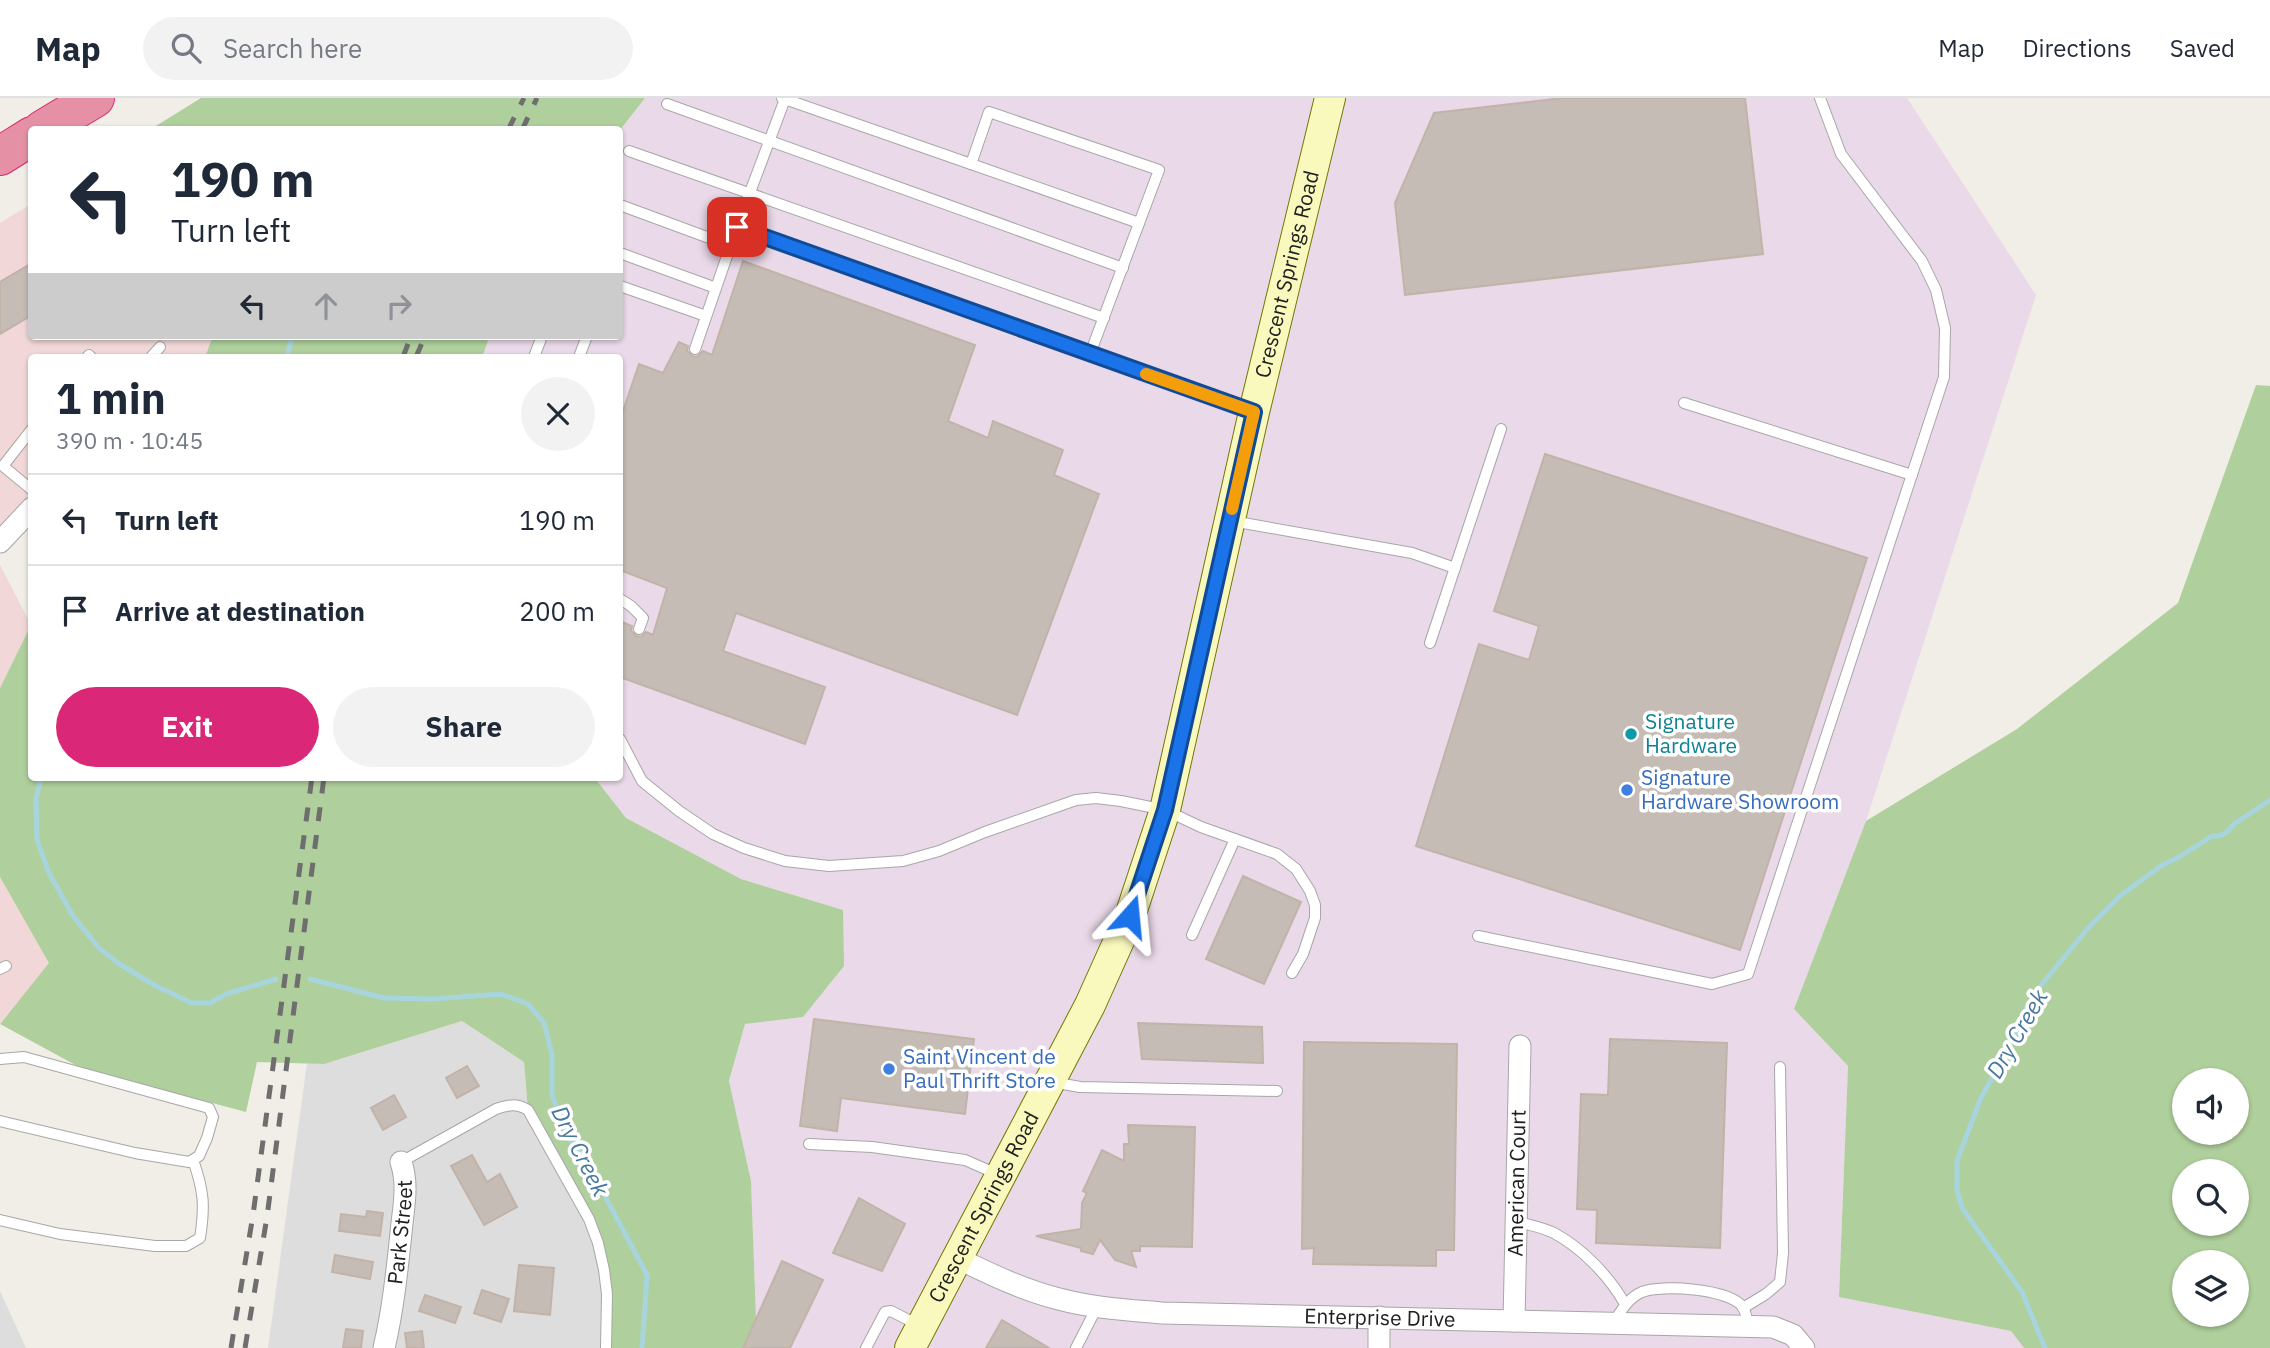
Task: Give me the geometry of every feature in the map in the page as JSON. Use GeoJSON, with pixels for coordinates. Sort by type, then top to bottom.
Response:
{"type":"FeatureCollection","features":[{"type":"Feature","properties":{"kind":"highway"},"geometry":{"type":"LineString","coordinates":[[49,126],[95,98]]}},
{"type":"Feature","properties":{"kind":"highway"},"geometry":{"type":"LineString","coordinates":[[0,156],[28,138]]}},
{"type":"Feature","properties":{"kind":"main road","name":"Crescent Springs Road"},"geometry":{"type":"LineString","coordinates":[[915,1337],[1090,1005],[1130,916],[1165,810],[1254,412],[1330,98]]}},
{"type":"Feature","properties":{"kind":"street"},"geometry":{"type":"LineString","coordinates":[[0,542],[28,512]]}},
{"type":"Feature","properties":{"kind":"street","name":"American Court"},"geometry":{"type":"LineString","coordinates":[[1514,1321],[1520,1046]]}},
{"type":"Feature","properties":{"kind":"street","name":"Park Street"},"geometry":{"type":"LineString","coordinates":[[384,1348],[398,1269],[405,1200],[401,1162]]}},
{"type":"Feature","properties":{"kind":"street","name":"Enterprise Drive"},"geometry":{"type":"LineString","coordinates":[[957,1258],[1027,1289],[1061,1300],[1097,1307],[1163,1313],[1613,1323],[1746,1318],[1793,1335],[1804,1348]]}},
{"type":"Feature","properties":{"kind":"street"},"geometry":{"type":"LineString","coordinates":[[1379,1317],[1379,1348]]}},
{"type":"Feature","properties":{"kind":"lane"},"geometry":{"type":"LineString","coordinates":[[1478,936],[1712,985],[1748,974],[1944,377],[1945,328],[1936,290],[1922,261],[1841,154],[1820,98]]}},
{"type":"Feature","properties":{"kind":"lane"},"geometry":{"type":"LineString","coordinates":[[695,349],[784,99],[1139,223]]}},
{"type":"Feature","properties":{"kind":"lane"},"geometry":{"type":"LineString","coordinates":[[667,104],[1123,268]]}},
{"type":"Feature","properties":{"kind":"lane"},"geometry":{"type":"LineString","coordinates":[[971,163],[989,112],[1159,170],[1090,354]]}},
{"type":"Feature","properties":{"kind":"lane"},"geometry":{"type":"LineString","coordinates":[[629,151],[1104,318]]}},
{"type":"Feature","properties":{"kind":"lane"},"geometry":{"type":"LineString","coordinates":[[623,206],[731,246]]}},
{"type":"Feature","properties":{"kind":"lane"},"geometry":{"type":"LineString","coordinates":[[737,227],[1254,412]]}},
{"type":"Feature","properties":{"kind":"lane"},"geometry":{"type":"LineString","coordinates":[[623,254],[716,288]]}},
{"type":"Feature","properties":{"kind":"lane"},"geometry":{"type":"LineString","coordinates":[[623,287],[706,316]]}},
{"type":"Feature","properties":{"kind":"lane"},"geometry":{"type":"LineString","coordinates":[[154,354],[160,347]]}},
{"type":"Feature","properties":{"kind":"lane"},"geometry":{"type":"LineString","coordinates":[[1684,403],[1912,475]]}},
{"type":"Feature","properties":{"kind":"lane"},"geometry":{"type":"LineString","coordinates":[[1430,643],[1501,429]]}},
{"type":"Feature","properties":{"kind":"lane"},"geometry":{"type":"LineString","coordinates":[[28,434],[3,466],[28,487]]}},
{"type":"Feature","properties":{"kind":"lane"},"geometry":{"type":"LineString","coordinates":[[1230,520],[1412,553],[1455,568]]}},
{"type":"Feature","properties":{"kind":"lane"},"geometry":{"type":"LineString","coordinates":[[623,601],[643,618],[639,629]]}},
{"type":"Feature","properties":{"kind":"lane"},"geometry":{"type":"LineString","coordinates":[[623,745],[642,781],[679,811],[713,834],[744,848],[785,861],[829,866],[903,861],[939,851],[1076,800],[1096,798],[1165,810],[1277,854],[1296,869],[1310,891],[1315,905],[1315,918],[1303,954],[1292,973]]}},
{"type":"Feature","properties":{"kind":"lane"},"geometry":{"type":"LineString","coordinates":[[1192,935],[1235,839]]}},
{"type":"Feature","properties":{"kind":"lane"},"geometry":{"type":"LineString","coordinates":[[0,1059],[24,1057],[209,1108],[213,1117],[199,1156],[189,1162],[135,1153],[0,1121]]}},
{"type":"Feature","properties":{"kind":"lane"},"geometry":{"type":"LineString","coordinates":[[1613,1323],[1625,1304],[1643,1292],[1693,1290],[1726,1295],[1746,1318],[1780,1282],[1783,1253],[1780,1067]]}},
{"type":"Feature","properties":{"kind":"lane"},"geometry":{"type":"LineString","coordinates":[[1049,1081],[1080,1087],[1277,1091]]}},
{"type":"Feature","properties":{"kind":"lane","name":"Park Street"},"geometry":{"type":"LineString","coordinates":[[401,1162],[496,1109],[519,1105],[528,1110],[589,1219],[604,1270],[607,1294],[606,1348]]}},
{"type":"Feature","properties":{"kind":"lane"},"geometry":{"type":"LineString","coordinates":[[809,1144],[872,1147],[965,1160],[1000,1175]]}},
{"type":"Feature","properties":{"kind":"lane"},"geometry":{"type":"LineString","coordinates":[[0,1220],[60,1234],[155,1246],[186,1246],[200,1238],[204,1210],[202,1185],[193,1160]]}},
{"type":"Feature","properties":{"kind":"lane"},"geometry":{"type":"LineString","coordinates":[[1516,1221],[1551,1232],[1572,1244],[1607,1278],[1625,1304]]}},
{"type":"Feature","properties":{"kind":"lane"},"geometry":{"type":"LineString","coordinates":[[1076,1348],[1097,1307]]}},
{"type":"Feature","properties":{"kind":"lane"},"geometry":{"type":"LineString","coordinates":[[866,1348],[885,1312],[891,1311],[915,1337]]}},
{"type":"Feature","properties":{"kind":"shaded area"},"geometry":{"type":"Polygon","coordinates":[[[645,98],[1907,98],[2036,295],[1866,821],[1794,1009],[1848,1066],[1839,1297],[2011,1331],[2024,1348],[743,1348],[756,1318],[751,1181],[729,1082],[745,1024],[803,1017],[843,910],[741,879],[626,818],[597,781],[623,781],[623,354],[483,354],[488,340],[623,340],[623,126],[645,98]]]}},
{"type":"Feature","properties":{"kind":"shaded area"},"geometry":{"type":"Polygon","coordinates":[[[28,206],[28,340],[211,340],[206,354],[28,354],[28,511],[0,542],[0,223],[28,206]]]}},
{"type":"Feature","properties":{"kind":"shaded area"},"geometry":{"type":"Polygon","coordinates":[[[0,565],[28,619],[28,631],[0,688],[0,565]]]}},
{"type":"Feature","properties":{"kind":"shaded area"},"geometry":{"type":"Polygon","coordinates":[[[0,877],[50,963],[0,1023],[0,877]]]}},
{"type":"Feature","properties":{"kind":"shaded area"},"geometry":{"type":"Polygon","coordinates":[[[462,1021],[524,1062],[528,1110],[598,1243],[606,1348],[268,1348],[307,1063],[324,1064],[462,1021]]]}},
{"type":"Feature","properties":{"kind":"shaded area"},"geometry":{"type":"Polygon","coordinates":[[[0,1291],[26,1348],[0,1348],[0,1291]]]}},
{"type":"Feature","properties":{"kind":"green space"},"geometry":{"type":"Polygon","coordinates":[[[201,98],[645,98],[623,126],[156,126],[201,98]]]}},
{"type":"Feature","properties":{"kind":"green space"},"geometry":{"type":"Polygon","coordinates":[[[211,340],[488,340],[483,354],[206,354],[211,340]]]}},
{"type":"Feature","properties":{"kind":"green space"},"geometry":{"type":"Polygon","coordinates":[[[2256,385],[2270,386],[2270,1348],[2024,1348],[2011,1331],[1839,1297],[1848,1066],[1794,1009],[1866,821],[2017,729],[2178,603],[2256,385]]]}},
{"type":"Feature","properties":{"kind":"green space"},"geometry":{"type":"Polygon","coordinates":[[[28,631],[28,781],[597,781],[626,818],[741,879],[843,910],[844,966],[803,1017],[745,1024],[729,1081],[751,1181],[756,1318],[743,1348],[606,1348],[598,1243],[528,1110],[524,1062],[462,1021],[324,1064],[257,1062],[246,1112],[81,1068],[0,1024],[49,963],[0,877],[0,688],[28,631]]]}},
{"type":"Feature","properties":{"kind":"building"},"geometry":{"type":"Polygon","coordinates":[[[1563,98],[1745,98],[1763,254],[1405,295],[1395,203],[1434,113],[1563,98]]]}},
{"type":"Feature","properties":{"kind":"building"},"geometry":{"type":"Polygon","coordinates":[[[743,261],[975,345],[948,421],[988,438],[993,421],[1063,450],[1054,475],[1099,494],[1017,715],[736,613],[723,651],[825,687],[805,744],[623,678],[623,622],[632,626],[631,631],[636,636],[641,637],[646,632],[653,635],[667,588],[623,571],[623,411],[639,364],[663,373],[679,342],[688,346],[687,351],[692,356],[697,357],[703,351],[712,355],[743,261]]]}},
{"type":"Feature","properties":{"kind":"building"},"geometry":{"type":"Polygon","coordinates":[[[28,265],[28,317],[0,334],[0,282],[28,265]]]}},
{"type":"Feature","properties":{"kind":"building","name":"Signature Hardware"},"geometry":{"type":"Polygon","coordinates":[[[1545,454],[1867,558],[1740,950],[1416,846],[1479,644],[1529,660],[1539,626],[1494,611],[1545,454]]]}},
{"type":"Feature","properties":{"kind":"building"},"geometry":{"type":"Polygon","coordinates":[[[1243,876],[1301,902],[1264,984],[1206,959],[1243,876]]]}},
{"type":"Feature","properties":{"kind":"building","name":"Saint Vincent de Paul Thrift Store"},"geometry":{"type":"Polygon","coordinates":[[[814,1019],[974,1039],[965,1114],[841,1098],[837,1131],[800,1126],[814,1019]]]}},
{"type":"Feature","properties":{"kind":"building"},"geometry":{"type":"Polygon","coordinates":[[[1138,1023],[1262,1027],[1263,1063],[1142,1059],[1138,1023]]]}},
{"type":"Feature","properties":{"kind":"building"},"geometry":{"type":"Polygon","coordinates":[[[1610,1039],[1727,1043],[1720,1248],[1596,1243],[1597,1210],[1577,1209],[1581,1094],[1608,1095],[1610,1039]]]}},
{"type":"Feature","properties":{"kind":"building"},"geometry":{"type":"Polygon","coordinates":[[[1304,1042],[1457,1044],[1454,1250],[1436,1250],[1436,1266],[1313,1264],[1314,1248],[1302,1249],[1304,1042]]]}},
{"type":"Feature","properties":{"kind":"building"},"geometry":{"type":"Polygon","coordinates":[[[467,1066],[479,1086],[457,1098],[446,1078],[467,1066]]]}},
{"type":"Feature","properties":{"kind":"building"},"geometry":{"type":"Polygon","coordinates":[[[394,1095],[406,1117],[383,1130],[371,1108],[394,1095]]]}},
{"type":"Feature","properties":{"kind":"building"},"geometry":{"type":"Polygon","coordinates":[[[1128,1125],[1195,1127],[1192,1247],[1140,1246],[1140,1251],[1131,1251],[1136,1267],[1115,1260],[1100,1240],[1093,1254],[1081,1251],[1081,1248],[1036,1236],[1081,1229],[1082,1203],[1087,1193],[1083,1191],[1102,1150],[1124,1161],[1124,1144],[1129,1144],[1128,1125]]]}},
{"type":"Feature","properties":{"kind":"building"},"geometry":{"type":"Polygon","coordinates":[[[472,1155],[487,1182],[500,1174],[517,1207],[484,1225],[451,1166],[472,1155]]]}},
{"type":"Feature","properties":{"kind":"building"},"geometry":{"type":"Polygon","coordinates":[[[859,1198],[905,1224],[882,1271],[833,1253],[859,1198]]]}},
{"type":"Feature","properties":{"kind":"building"},"geometry":{"type":"Polygon","coordinates":[[[367,1211],[383,1213],[380,1236],[339,1231],[341,1214],[366,1217],[367,1211]]]}},
{"type":"Feature","properties":{"kind":"building"},"geometry":{"type":"Polygon","coordinates":[[[335,1255],[373,1262],[370,1279],[332,1272],[335,1255]]]}},
{"type":"Feature","properties":{"kind":"building"},"geometry":{"type":"Polygon","coordinates":[[[782,1261],[823,1280],[790,1348],[743,1348],[782,1261]]]}},
{"type":"Feature","properties":{"kind":"building"},"geometry":{"type":"Polygon","coordinates":[[[519,1265],[554,1268],[550,1315],[514,1311],[519,1265]]]}},
{"type":"Feature","properties":{"kind":"building"},"geometry":{"type":"Polygon","coordinates":[[[482,1290],[509,1299],[501,1322],[474,1313],[482,1290]]]}},
{"type":"Feature","properties":{"kind":"building"},"geometry":{"type":"Polygon","coordinates":[[[425,1295],[461,1307],[455,1323],[419,1311],[425,1295]]]}},
{"type":"Feature","properties":{"kind":"building"},"geometry":{"type":"Polygon","coordinates":[[[1002,1320],[1049,1348],[986,1348],[1002,1320]]]}},
{"type":"Feature","properties":{"kind":"building"},"geometry":{"type":"Polygon","coordinates":[[[346,1329],[363,1331],[361,1348],[343,1348],[346,1329]]]}},
{"type":"Feature","properties":{"kind":"building"},"geometry":{"type":"Polygon","coordinates":[[[422,1331],[424,1348],[407,1348],[405,1333],[422,1331]]]}},
{"type":"Feature","properties":{"kind":"waterway","name":"Dry Creek"},"geometry":{"type":"LineString","coordinates":[[288,354],[291,340]]}},
{"type":"Feature","properties":{"kind":"waterway","name":"Dry Creek"},"geometry":{"type":"LineString","coordinates":[[40,781],[36,799],[37,840],[49,873],[73,916],[99,948],[154,985],[192,1003],[210,1003],[226,994],[276,979]]}},
{"type":"Feature","properties":{"kind":"waterway","name":"Dry Creek"},"geometry":{"type":"LineString","coordinates":[[2045,1348],[2022,1292],[1962,1208],[1957,1190],[1957,1161],[1980,1100],[2017,1032],[2027,1007],[2042,984],[2089,927],[2121,895],[2161,866],[2212,836],[2227,832],[2234,824],[2270,800]]}},
{"type":"Feature","properties":{"kind":"waterway","name":"Dry Creek"},"geometry":{"type":"LineString","coordinates":[[310,979],[384,998],[433,999],[501,994],[528,1004],[544,1023],[552,1054],[552,1095],[566,1133],[590,1168],[647,1275],[642,1348]]}},
{"type":"Feature","properties":{"kind":"railway"},"geometry":{"type":"LineString","coordinates":[[510,126],[524,98]]}},
{"type":"Feature","properties":{"kind":"railway"},"geometry":{"type":"LineString","coordinates":[[524,126],[537,98]]}},
{"type":"Feature","properties":{"kind":"railway"},"geometry":{"type":"LineString","coordinates":[[404,354],[409,340]]}},
{"type":"Feature","properties":{"kind":"railway"},"geometry":{"type":"LineString","coordinates":[[417,354],[423,340]]}},
{"type":"Feature","properties":{"kind":"railway"},"geometry":{"type":"LineString","coordinates":[[231,1348],[253,1215],[311,781]]}},
{"type":"Feature","properties":{"kind":"railway"},"geometry":{"type":"LineString","coordinates":[[245,1348],[267,1217],[323,781]]}},
{"type":"Feature","properties":{"kind":"slow traffic"},"geometry":{"type":"LineString","coordinates":[[1146,374],[1254,412],[1232,509]]}},
{"type":"Feature","properties":{"kind":"place","name":"Signature Hardware"},"geometry":{"type":"Point","coordinates":[1631,734]}},
{"type":"Feature","properties":{"kind":"place","name":"Signature Hardware Showroom"},"geometry":{"type":"Point","coordinates":[1627,790]}},
{"type":"Feature","properties":{"kind":"place","name":"Saint Vincent de Paul Thrift Store"},"geometry":{"type":"Point","coordinates":[889,1069]}},
{"type":"Feature","properties":{"kind":"route"},"geometry":{"type":"LineString","coordinates":[[737,227],[1254,412],[1165,810],[1130,916]]}}]}
